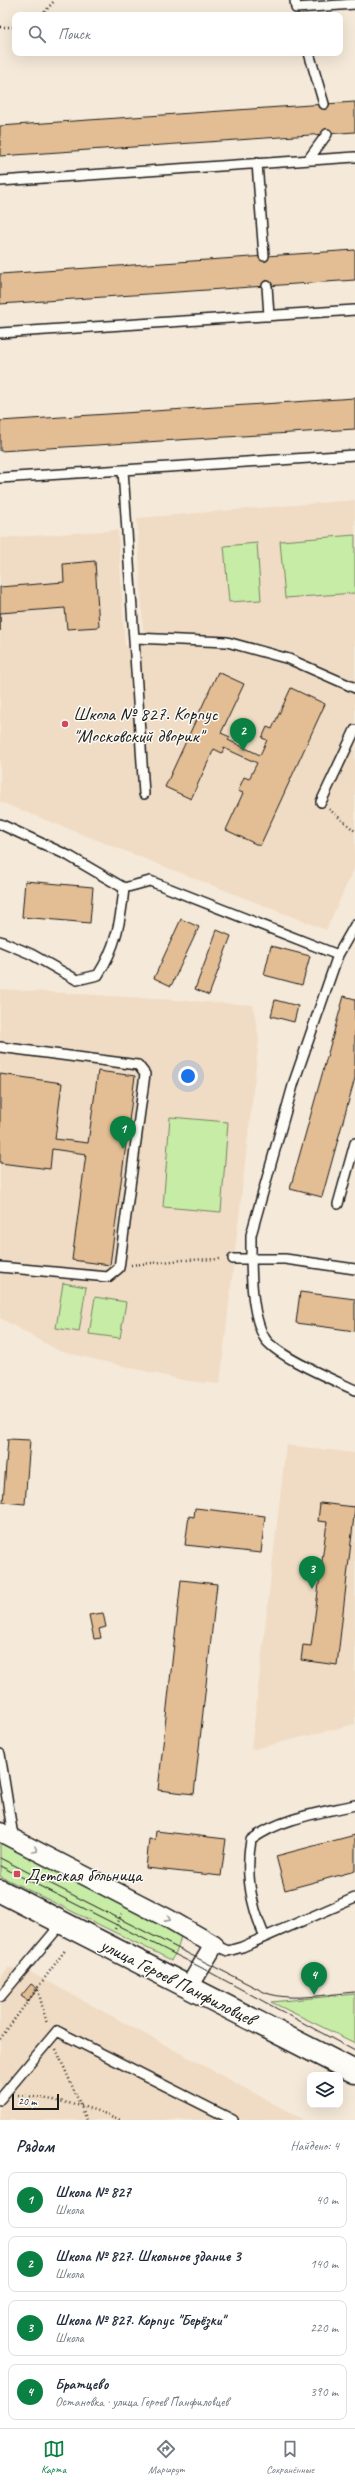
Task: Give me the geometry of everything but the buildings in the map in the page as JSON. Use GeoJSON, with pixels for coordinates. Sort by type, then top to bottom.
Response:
{"type":"FeatureCollection","features":[{"type":"Feature","properties":{"kind":"main road","name":"улица Героев Панфиловцев"},"geometry":{"type":"LineString","coordinates":[[0,1892],[63,1922],[355,2072]]}},
{"type":"Feature","properties":{"kind":"street"},"geometry":{"type":"LineString","coordinates":[[0,1832],[169,1919],[214,1945],[188,1987]]}},
{"type":"Feature","properties":{"kind":"lane"},"geometry":{"type":"LineString","coordinates":[[296,8],[355,4]]}},
{"type":"Feature","properties":{"kind":"lane"},"geometry":{"type":"LineString","coordinates":[[310,56],[324,104]]}},
{"type":"Feature","properties":{"kind":"lane"},"geometry":{"type":"LineString","coordinates":[[308,160],[327,134]]}},
{"type":"Feature","properties":{"kind":"lane"},"geometry":{"type":"LineString","coordinates":[[0,181],[355,157]]}},
{"type":"Feature","properties":{"kind":"lane"},"geometry":{"type":"LineString","coordinates":[[257,163],[264,256]]}},
{"type":"Feature","properties":{"kind":"lane"},"geometry":{"type":"LineString","coordinates":[[267,286],[269,316]]}},
{"type":"Feature","properties":{"kind":"lane"},"geometry":{"type":"LineString","coordinates":[[0,333],[355,310]]}},
{"type":"Feature","properties":{"kind":"lane"},"geometry":{"type":"LineString","coordinates":[[0,478],[355,455]]}},
{"type":"Feature","properties":{"kind":"lane"},"geometry":{"type":"LineString","coordinates":[[123,470],[144,794]]}},
{"type":"Feature","properties":{"kind":"lane"},"geometry":{"type":"LineString","coordinates":[[134,638],[228,642],[289,659],[355,688]]}},
{"type":"Feature","properties":{"kind":"lane"},"geometry":{"type":"LineString","coordinates":[[321,802],[355,730]]}},
{"type":"Feature","properties":{"kind":"lane"},"geometry":{"type":"LineString","coordinates":[[0,824],[69,856],[124,888],[150,881],[338,955]]}},
{"type":"Feature","properties":{"kind":"lane"},"geometry":{"type":"LineString","coordinates":[[0,941],[31,954],[77,980],[98,975],[110,956],[120,925],[124,888]]}},
{"type":"Feature","properties":{"kind":"lane"},"geometry":{"type":"LineString","coordinates":[[355,925],[351,941],[338,955],[294,1082],[251,1235],[251,1259],[258,1319],[264,1338],[280,1351],[299,1362],[355,1390]]}},
{"type":"Feature","properties":{"kind":"lane"},"geometry":{"type":"LineString","coordinates":[[0,1047],[138,1065],[145,1074],[119,1268],[108,1277],[0,1267]]}},
{"type":"Feature","properties":{"kind":"lane"},"geometry":{"type":"LineString","coordinates":[[338,1204],[355,1143]]}},
{"type":"Feature","properties":{"kind":"lane"},"geometry":{"type":"LineString","coordinates":[[233,1259],[285,1259],[355,1269]]}},
{"type":"Feature","properties":{"kind":"lane"},"geometry":{"type":"LineString","coordinates":[[0,1754],[12,1830],[17,1840]]}},
{"type":"Feature","properties":{"kind":"lane"},"geometry":{"type":"LineString","coordinates":[[265,1937],[257,1920],[247,1863],[251,1840],[265,1829],[355,1805]]}},
{"type":"Feature","properties":{"kind":"lane"},"geometry":{"type":"LineString","coordinates":[[214,1945],[228,1951],[265,1937],[355,1898]]}},
{"type":"Feature","properties":{"kind":"lane"},"geometry":{"type":"LineString","coordinates":[[0,1997],[63,1922]]}},
{"type":"Feature","properties":{"kind":"lane"},"geometry":{"type":"LineString","coordinates":[[2,2097],[57,2031],[220,2117],[233,2120]]}},
{"type":"Feature","properties":{"kind":"path"},"geometry":{"type":"LineString","coordinates":[[45,12],[55,0]]}},
{"type":"Feature","properties":{"kind":"path"},"geometry":{"type":"LineString","coordinates":[[0,27],[12,27]]}},
{"type":"Feature","properties":{"kind":"path"},"geometry":{"type":"LineString","coordinates":[[321,802],[355,831]]}},
{"type":"Feature","properties":{"kind":"path"},"geometry":{"type":"LineString","coordinates":[[119,1268],[144,1262],[233,1259]]}},
{"type":"Feature","properties":{"kind":"path"},"geometry":{"type":"LineString","coordinates":[[112,1934],[124,1908]]}},
{"type":"Feature","properties":{"kind":"path"},"geometry":{"type":"LineString","coordinates":[[0,2039],[38,1990],[66,1949]]}},
{"type":"Feature","properties":{"kind":"path"},"geometry":{"type":"LineString","coordinates":[[38,1990],[52,2036],[79,2105],[87,2120]]}},
{"type":"Feature","properties":{"kind":"path"},"geometry":{"type":"LineString","coordinates":[[2,2097],[79,2105],[101,2111],[120,2120]]}},
{"type":"Feature","properties":{"kind":"shaded area"},"geometry":{"type":"Polygon","coordinates":[[[355,500],[355,867],[326,930],[0,802],[0,538],[118,530],[125,646],[144,645],[137,518],[355,500]]]}},
{"type":"Feature","properties":{"kind":"shaded area"},"geometry":{"type":"Polygon","coordinates":[[[0,989],[253,1005],[259,1040],[220,1384],[187,1381],[59,1351],[0,1318],[0,989]]]}},
{"type":"Feature","properties":{"kind":"shaded area"},"geometry":{"type":"Polygon","coordinates":[[[286,1445],[355,1453],[355,1724],[251,1750],[286,1445]]]}},
{"type":"Feature","properties":{"kind":"shaded area"},"geometry":{"type":"Polygon","coordinates":[[[8,1968],[23,1968],[304,2120],[0,2120],[0,1977],[8,1968]]]}},
{"type":"Feature","properties":{"kind":"green space"},"geometry":{"type":"Polygon","coordinates":[[[355,535],[355,593],[285,598],[280,541],[355,535]]]}},
{"type":"Feature","properties":{"kind":"green space"},"geometry":{"type":"Polygon","coordinates":[[[257,543],[261,600],[229,602],[224,546],[257,543]]]}},
{"type":"Feature","properties":{"kind":"green space"},"geometry":{"type":"Polygon","coordinates":[[[170,1117],[228,1122],[221,1212],[163,1207],[170,1117]]]}},
{"type":"Feature","properties":{"kind":"green space"},"geometry":{"type":"Polygon","coordinates":[[[63,1283],[86,1287],[79,1332],[56,1328],[63,1283]]]}},
{"type":"Feature","properties":{"kind":"green space"},"geometry":{"type":"Polygon","coordinates":[[[95,1297],[126,1302],[120,1338],[89,1334],[95,1297]]]}},
{"type":"Feature","properties":{"kind":"green space"},"geometry":{"type":"Polygon","coordinates":[[[0,1838],[181,1932],[178,1947],[171,1960],[0,1876],[0,1838]]]}},
{"type":"Feature","properties":{"kind":"green space"},"geometry":{"type":"Polygon","coordinates":[[[355,1994],[355,2043],[271,2002],[355,1994]]]}},
{"type":"Feature","properties":{"kind":"tram line"},"geometry":{"type":"LineString","coordinates":[[0,1858],[266,1993],[276,1996],[299,1997],[355,1992]]}},
{"type":"Feature","properties":{"kind":"tram line"},"geometry":{"type":"LineString","coordinates":[[0,1866],[202,1968],[355,2051]]}},
{"type":"Feature","properties":{"kind":"place","name":"Школа № 827. Корпус \"Московский дворик\""},"geometry":{"type":"Point","coordinates":[65,724]}},
{"type":"Feature","properties":{"kind":"place","name":"Школа № 827. Школьное здание 3"},"geometry":{"type":"Point","coordinates":[243,751]}},
{"type":"Feature","properties":{"kind":"place","name":"Школа № 827"},"geometry":{"type":"Point","coordinates":[123,1149]}},
{"type":"Feature","properties":{"kind":"place","name":"Школа № 827. Корпус \"Берёзки\""},"geometry":{"type":"Point","coordinates":[312,1589]}},
{"type":"Feature","properties":{"kind":"place","name":"Детская больница"},"geometry":{"type":"Point","coordinates":[17,1874]}},
{"type":"Feature","properties":{"kind":"place","name":"Братцево"},"geometry":{"type":"Point","coordinates":[314,1995]}}]}
